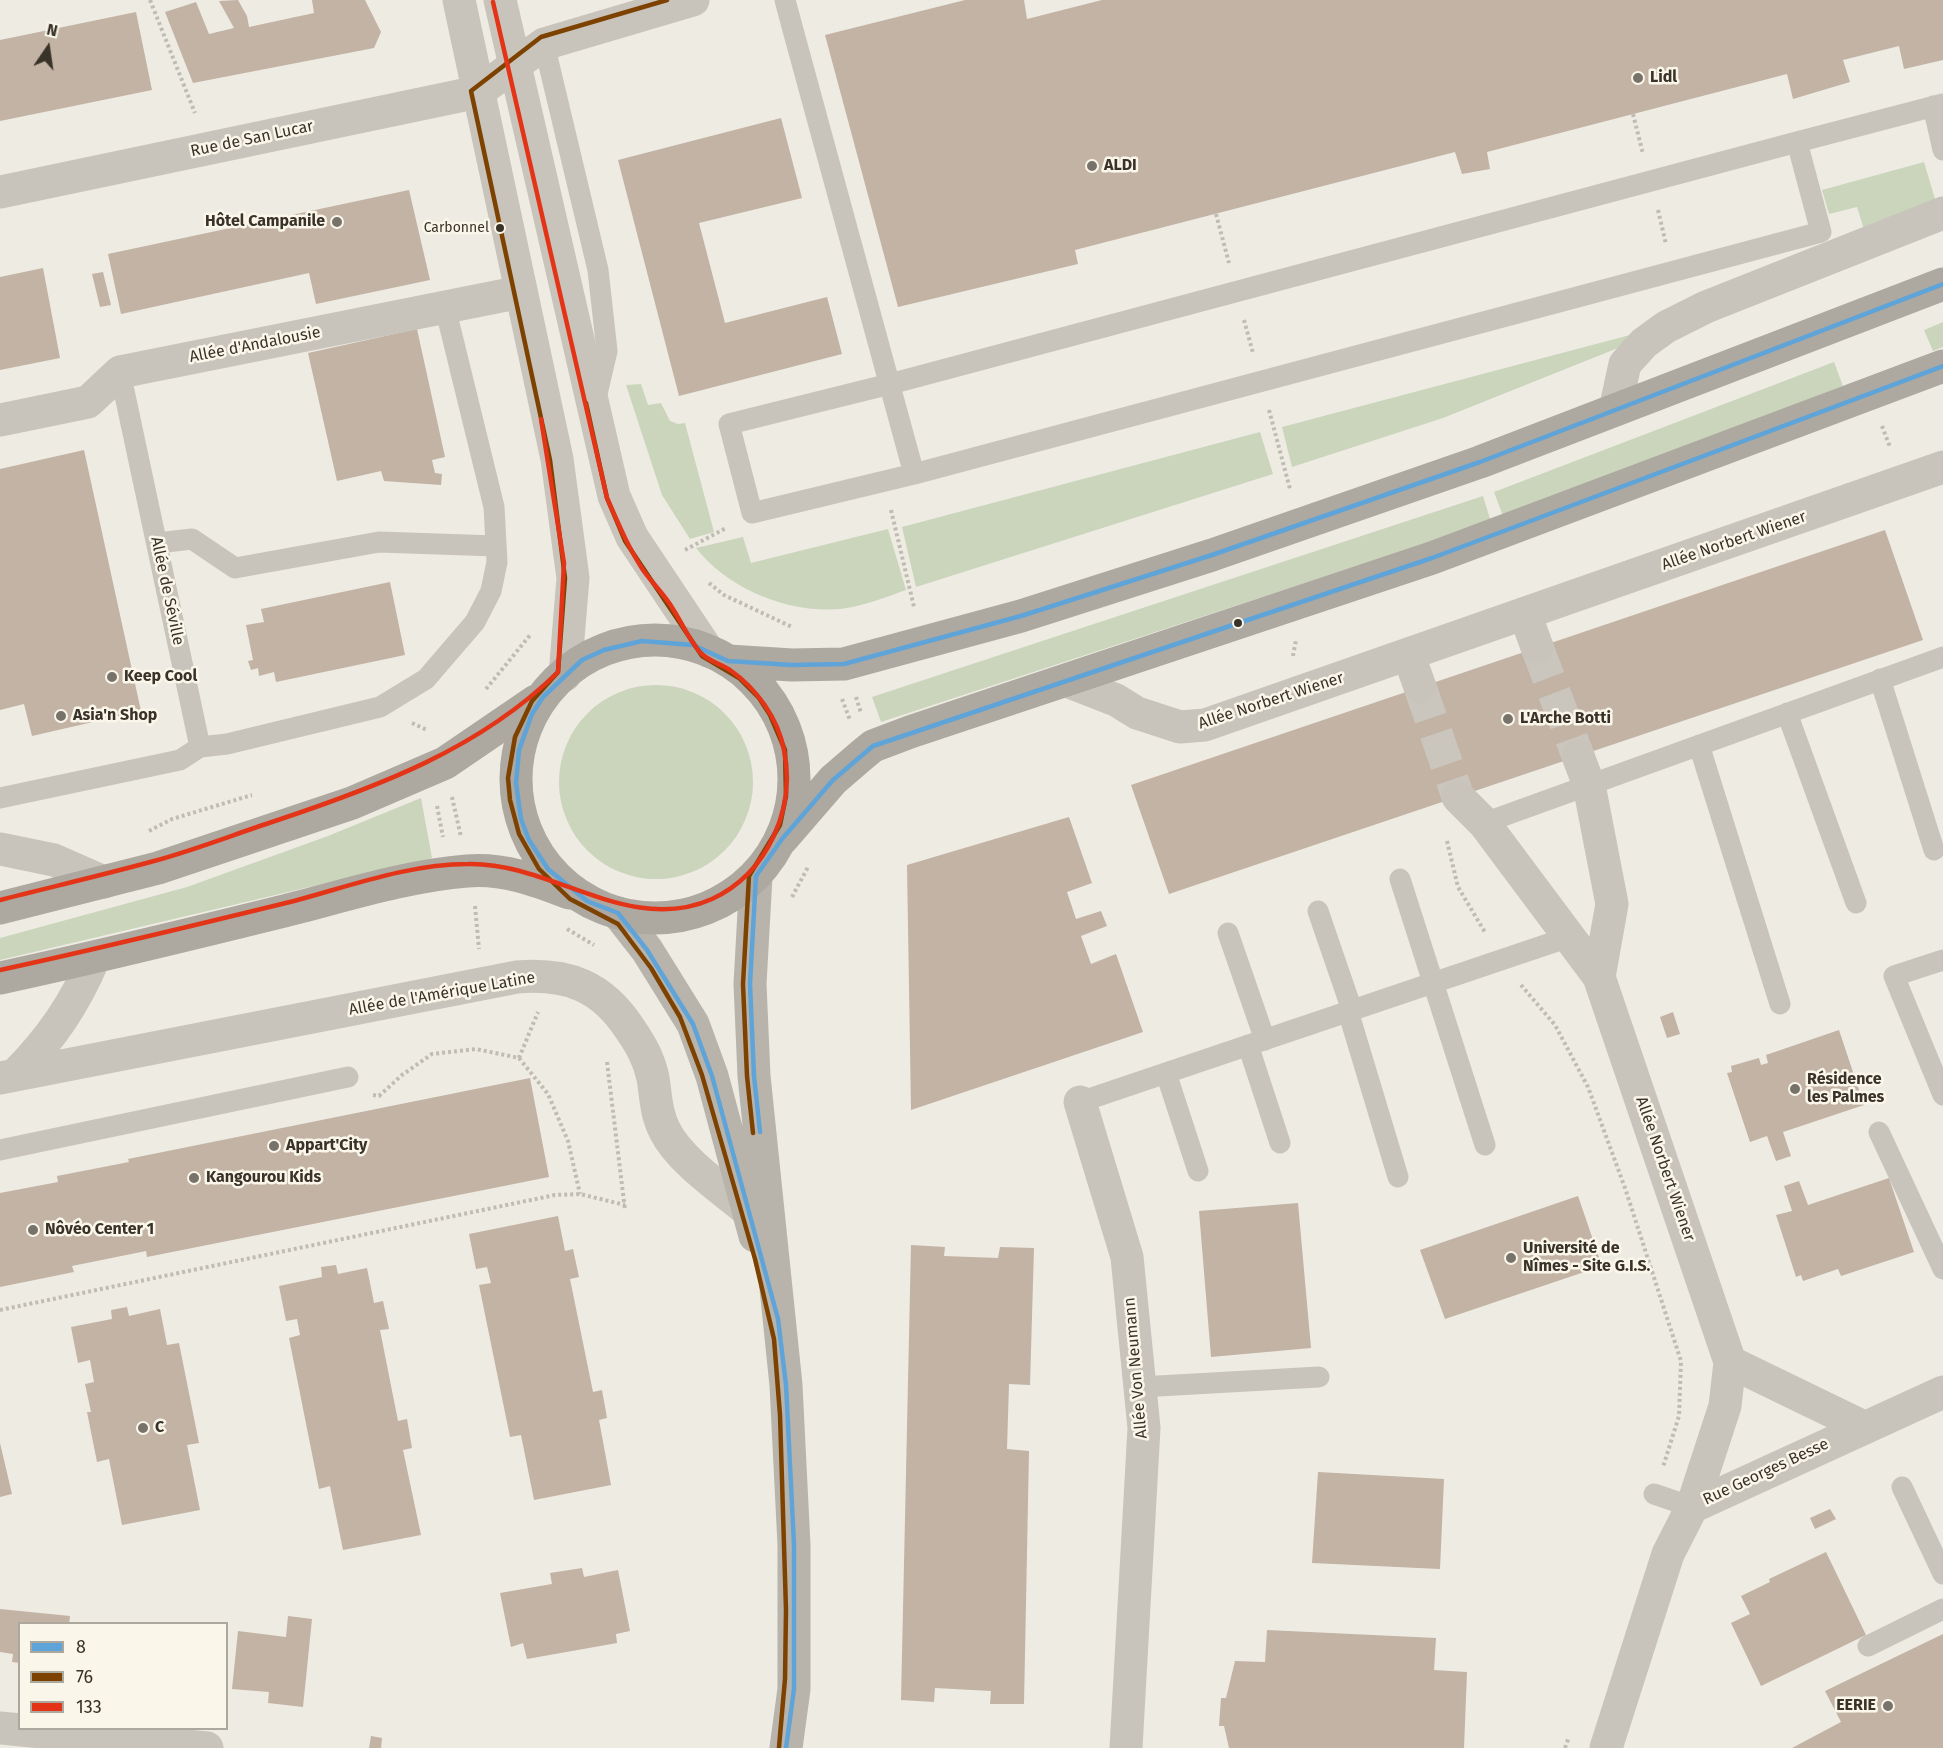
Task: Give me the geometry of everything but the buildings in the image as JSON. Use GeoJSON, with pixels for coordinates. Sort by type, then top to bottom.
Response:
{"type":"FeatureCollection","features":[{"type":"Feature","properties":{"kind":"main road"},"geometry":{"type":"LineString","coordinates":[[0,908],[159,868],[352,803],[445,763],[495,732],[554,686],[582,660],[604,650],[642,641],[682,644],[718,656],[792,665],[844,664],[1021,616],[1268,536],[1480,462],[1943,284]]}},
{"type":"Feature","properties":{"kind":"main road"},"geometry":{"type":"LineString","coordinates":[[0,978],[94,958],[403,882],[472,886],[508,873],[534,879],[618,913],[658,919],[684,916],[717,905],[741,890],[756,876],[782,839],[833,780],[873,746],[1432,558],[1943,366]]}},
{"type":"Feature","properties":{"kind":"main road"},"geometry":{"type":"LineString","coordinates":[[718,656],[756,683],[771,702],[792,748],[794,797],[782,839]]}},
{"type":"Feature","properties":{"kind":"main road"},"geometry":{"type":"LineString","coordinates":[[554,686],[532,714],[519,750],[517,802],[529,840],[542,860],[573,892],[587,901]]}},
{"type":"Feature","properties":{"kind":"main road"},"geometry":{"type":"LineString","coordinates":[[756,876],[750,984],[754,1076],[786,1385],[794,1545],[794,1689],[786,1748]]}},
{"type":"Feature","properties":{"kind":"main road"},"geometry":{"type":"LineString","coordinates":[[618,913],[647,950],[693,1024],[712,1076],[778,1319]]}},
{"type":"Feature","properties":{"kind":"street"},"geometry":{"type":"LineString","coordinates":[[459,0],[498,78],[594,408],[614,496],[632,537],[718,656]]}},
{"type":"Feature","properties":{"kind":"street"},"geometry":{"type":"LineString","coordinates":[[500,0],[498,78],[521,292],[557,459],[572,563],[554,686]]}},
{"type":"Feature","properties":{"kind":"street"},"geometry":{"type":"LineString","coordinates":[[498,78],[544,44],[693,0]]}},
{"type":"Feature","properties":{"kind":"street","name":"Rue de San Lucar"},"geometry":{"type":"LineString","coordinates":[[0,192],[209,148],[498,78]]}},
{"type":"Feature","properties":{"kind":"street"},"geometry":{"type":"LineString","coordinates":[[1615,410],[1625,364],[1644,344],[1666,327],[1706,307],[1943,213]]}},
{"type":"Feature","properties":{"kind":"street","name":"Allée d'Andalousie"},"geometry":{"type":"LineString","coordinates":[[120,372],[521,292]]}},
{"type":"Feature","properties":{"kind":"street"},"geometry":{"type":"LineString","coordinates":[[0,420],[88,402],[120,372]]}},
{"type":"Feature","properties":{"kind":"street","name":"Allée Norbert Wiener"},"geometry":{"type":"LineString","coordinates":[[1067,681],[1116,700],[1137,713],[1180,727],[1205,725],[1409,656],[1943,467]]}},
{"type":"Feature","properties":{"kind":"street"},"geometry":{"type":"LineString","coordinates":[[1525,614],[1537,647]]}},
{"type":"Feature","properties":{"kind":"street"},"geometry":{"type":"LineString","coordinates":[[1409,656],[1420,687]]}},
{"type":"Feature","properties":{"kind":"street","name":"Allée Norbert Wiener"},"geometry":{"type":"LineString","coordinates":[[1584,770],[1612,904],[1599,977]]}},
{"type":"Feature","properties":{"kind":"street","name":"Allée Norbert Wiener"},"geometry":{"type":"LineString","coordinates":[[1458,797],[1484,823],[1599,977],[1730,1362],[1725,1406],[1692,1507]]}},
{"type":"Feature","properties":{"kind":"street"},"geometry":{"type":"LineString","coordinates":[[0,849],[54,860],[104,882]]}},
{"type":"Feature","properties":{"kind":"street","name":"Allée de l'Amérique Latine"},"geometry":{"type":"LineString","coordinates":[[8,1076],[61,1023],[80,991],[94,958]]}},
{"type":"Feature","properties":{"kind":"street","name":"Allée de l'Amérique Latine"},"geometry":{"type":"LineString","coordinates":[[8,1076],[517,977],[552,977],[582,985],[602,995],[621,1016],[644,1050],[653,1078],[659,1117],[666,1134],[711,1180],[747,1210]]}},
{"type":"Feature","properties":{"kind":"street","name":"Allée Von Neumann"},"geometry":{"type":"LineString","coordinates":[[1080,1102],[1126,1257],[1144,1428],[1126,1748]]}},
{"type":"Feature","properties":{"kind":"street"},"geometry":{"type":"LineString","coordinates":[[1730,1362],[1864,1427]]}},
{"type":"Feature","properties":{"kind":"street","name":"Rue Georges Besse"},"geometry":{"type":"LineString","coordinates":[[1606,1748],[1668,1554],[1692,1507],[1943,1392]]}},
{"type":"Feature","properties":{"kind":"street"},"geometry":{"type":"LineString","coordinates":[[0,1728],[18,1730]]}},
{"type":"Feature","properties":{"kind":"street"},"geometry":{"type":"LineString","coordinates":[[21,1730],[207,1748]]}},
{"type":"Feature","properties":{"kind":"lane"},"geometry":{"type":"LineString","coordinates":[[785,0],[914,474]]}},
{"type":"Feature","properties":{"kind":"lane"},"geometry":{"type":"LineString","coordinates":[[544,44],[598,270],[607,351],[594,408]]}},
{"type":"Feature","properties":{"kind":"lane"},"geometry":{"type":"LineString","coordinates":[[1797,142],[1821,232],[914,474],[752,513],[729,424],[890,384],[1797,142],[1938,105],[1943,150]]}},
{"type":"Feature","properties":{"kind":"lane"},"geometry":{"type":"LineString","coordinates":[[0,798],[180,760],[200,747],[227,744],[380,707],[426,679],[475,622],[491,591],[497,562],[494,507],[445,307]]}},
{"type":"Feature","properties":{"kind":"lane","name":"Allée de Séville"},"geometry":{"type":"LineString","coordinates":[[120,372],[200,747]]}},
{"type":"Feature","properties":{"kind":"lane"},"geometry":{"type":"LineString","coordinates":[[157,543],[192,539],[235,568],[379,542],[496,546]]}},
{"type":"Feature","properties":{"kind":"lane"},"geometry":{"type":"LineString","coordinates":[[1484,823],[1584,770],[1699,745],[1943,657]]}},
{"type":"Feature","properties":{"kind":"lane"},"geometry":{"type":"LineString","coordinates":[[1880,679],[1934,850]]}},
{"type":"Feature","properties":{"kind":"lane"},"geometry":{"type":"LineString","coordinates":[[1787,713],[1856,903]]}},
{"type":"Feature","properties":{"kind":"lane"},"geometry":{"type":"LineString","coordinates":[[1699,745],[1780,1004]]}},
{"type":"Feature","properties":{"kind":"lane"},"geometry":{"type":"LineString","coordinates":[[1400,879],[1485,1145]]}},
{"type":"Feature","properties":{"kind":"lane"},"geometry":{"type":"LineString","coordinates":[[1318,911],[1350,1011],[1398,1177]]}},
{"type":"Feature","properties":{"kind":"lane"},"geometry":{"type":"LineString","coordinates":[[1228,933],[1257,1042],[1280,1143]]}},
{"type":"Feature","properties":{"kind":"lane"},"geometry":{"type":"LineString","coordinates":[[1080,1102],[1569,937]]}},
{"type":"Feature","properties":{"kind":"lane"},"geometry":{"type":"LineString","coordinates":[[1943,960],[1894,976],[1943,1095]]}},
{"type":"Feature","properties":{"kind":"lane"},"geometry":{"type":"LineString","coordinates":[[1166,1073],[1198,1171]]}},
{"type":"Feature","properties":{"kind":"lane"},"geometry":{"type":"LineString","coordinates":[[0,1150],[348,1077]]}},
{"type":"Feature","properties":{"kind":"lane"},"geometry":{"type":"LineString","coordinates":[[1879,1132],[1943,1269]]}},
{"type":"Feature","properties":{"kind":"lane"},"geometry":{"type":"LineString","coordinates":[[1140,1388],[1319,1377]]}},
{"type":"Feature","properties":{"kind":"lane"},"geometry":{"type":"LineString","coordinates":[[1902,1487],[1943,1574]]}},
{"type":"Feature","properties":{"kind":"lane"},"geometry":{"type":"LineString","coordinates":[[1654,1494],[1692,1507]]}},
{"type":"Feature","properties":{"kind":"lane"},"geometry":{"type":"LineString","coordinates":[[1868,1646],[1943,1608]]}},
{"type":"Feature","properties":{"kind":"path"},"geometry":{"type":"LineString","coordinates":[[150,0],[209,148]]}},
{"type":"Feature","properties":{"kind":"path"},"geometry":{"type":"LineString","coordinates":[[1633,114],[1673,272]]}},
{"type":"Feature","properties":{"kind":"path"},"geometry":{"type":"LineString","coordinates":[[680,553],[752,513]]}},
{"type":"Feature","properties":{"kind":"path"},"geometry":{"type":"LineString","coordinates":[[1292,659],[1296,640],[1306,634]]}},
{"type":"Feature","properties":{"kind":"path"},"geometry":{"type":"LineString","coordinates":[[841,696],[852,725]]}},
{"type":"Feature","properties":{"kind":"path"},"geometry":{"type":"LineString","coordinates":[[445,763],[472,886],[479,953]]}},
{"type":"Feature","properties":{"kind":"path"},"geometry":{"type":"LineString","coordinates":[[436,801],[445,845]]}},
{"type":"Feature","properties":{"kind":"path"},"geometry":{"type":"LineString","coordinates":[[1447,841],[1458,887],[1480,927],[1520,984],[1555,1025],[1588,1087],[1625,1188],[1681,1361],[1679,1416],[1654,1494]]}},
{"type":"Feature","properties":{"kind":"path"},"geometry":{"type":"LineString","coordinates":[[788,906],[813,858]]}},
{"type":"Feature","properties":{"kind":"path"},"geometry":{"type":"LineString","coordinates":[[472,886],[484,904]]}},
{"type":"Feature","properties":{"kind":"path"},"geometry":{"type":"LineString","coordinates":[[566,928],[600,948]]}},
{"type":"Feature","properties":{"kind":"path"},"geometry":{"type":"LineString","coordinates":[[519,1059],[552,977]]}},
{"type":"Feature","properties":{"kind":"path"},"geometry":{"type":"LineString","coordinates":[[348,1077],[362,1093],[379,1096],[402,1075],[432,1054],[476,1048],[519,1059],[548,1094],[568,1141],[580,1194]]}},
{"type":"Feature","properties":{"kind":"path"},"geometry":{"type":"LineString","coordinates":[[0,1310],[555,1195],[580,1194],[625,1205]]}},
{"type":"Feature","properties":{"kind":"green space"},"geometry":{"type":"Polygon","coordinates":[[[1924,162],[1938,209],[1867,239],[1857,207],[1829,214],[1822,190],[1924,162]]]}},
{"type":"Feature","properties":{"kind":"green space"},"geometry":{"type":"Polygon","coordinates":[[[1943,322],[1943,347],[1933,351],[1924,330],[1943,322]]]}},
{"type":"Feature","properties":{"kind":"green space"},"geometry":{"type":"Polygon","coordinates":[[[1630,335],[1623,346],[1443,418],[1292,467],[1282,427],[1630,335]]]}},
{"type":"Feature","properties":{"kind":"green space"},"geometry":{"type":"Polygon","coordinates":[[[1834,362],[1843,386],[1503,516],[1494,492],[1834,362]]]}},
{"type":"Feature","properties":{"kind":"green space"},"geometry":{"type":"Polygon","coordinates":[[[641,384],[648,405],[661,403],[670,421],[678,424],[685,423],[714,532],[690,539],[662,495],[626,385],[641,384]]]}},
{"type":"Feature","properties":{"kind":"green space"},"geometry":{"type":"Polygon","coordinates":[[[1260,432],[1273,474],[916,587],[902,527],[1260,432]]]}},
{"type":"Feature","properties":{"kind":"green space"},"geometry":{"type":"Polygon","coordinates":[[[1483,496],[1491,522],[881,722],[872,697],[1483,496]]]}},
{"type":"Feature","properties":{"kind":"green space"},"geometry":{"type":"Polygon","coordinates":[[[888,529],[906,590],[853,607],[810,609],[767,598],[727,577],[710,564],[696,548],[743,537],[751,563],[888,529]]]}},
{"type":"Feature","properties":{"kind":"green space"},"geometry":{"type":"Polygon","coordinates":[[[646,685],[666,685],[702,696],[725,713],[737,728],[746,745],[753,772],[753,792],[746,819],[737,836],[725,851],[710,863],[693,872],[666,879],[646,879],[610,868],[581,844],[570,828],[563,810],[559,792],[559,772],[570,736],[594,707],[610,696],[628,689],[646,685]]]}},
{"type":"Feature","properties":{"kind":"green space"},"geometry":{"type":"Polygon","coordinates":[[[421,798],[432,858],[0,960],[0,938],[187,887],[328,836],[421,798]]]}},
{"type":"Feature","properties":{"kind":"tunnel"},"geometry":{"type":"LineString","coordinates":[[1537,647],[1578,756]]}},
{"type":"Feature","properties":{"kind":"tunnel"},"geometry":{"type":"LineString","coordinates":[[1420,687],[1458,797]]}},
{"type":"Feature","properties":{"kind":"transit line","name":"76"},"geometry":{"type":"LineString","coordinates":[[667,0],[541,37],[471,91],[550,460],[565,578],[558,672],[532,701],[515,737],[508,778],[510,800],[519,834],[539,869],[570,899],[618,924],[651,968],[680,1017],[702,1075],[755,1259],[774,1339],[780,1415],[786,1610],[785,1679],[779,1747]]}},
{"type":"Feature","properties":{"kind":"transit line","name":"133"},"geometry":{"type":"LineString","coordinates":[[0,970],[294,901],[380,877],[446,865],[499,866],[620,904],[651,909],[681,908],[712,899],[732,888],[749,873],[763,856],[774,837],[786,794],[787,772],[784,750],[777,727],[757,695],[740,677],[706,657],[695,646],[670,604],[638,561],[607,498],[493,2]]}},
{"type":"Feature","properties":{"kind":"transit line","name":"8"},"geometry":{"type":"LineString","coordinates":[[786,1748],[794,1689],[794,1545],[786,1385],[778,1319],[712,1076],[693,1024],[647,950],[618,913],[587,901],[548,869],[529,840],[521,819],[516,783],[519,750],[532,714],[543,697],[582,660],[604,650],[642,641],[693,645],[728,661],[792,665],[844,664],[1021,616],[1212,555],[1480,462],[1943,284]]}},
{"type":"Feature","properties":{"kind":"transit line","name":"8"},"geometry":{"type":"LineString","coordinates":[[760,1132],[754,1076],[750,984],[756,876],[782,839],[833,780],[873,746],[1432,558],[1943,366]]}},
{"type":"Feature","properties":{"kind":"transit line","name":"76"},"geometry":{"type":"LineString","coordinates":[[586,403],[607,498],[625,541],[702,656],[739,678],[759,698],[770,715],[785,750],[786,796],[780,825],[749,876],[743,984],[747,1076],[753,1133]]}},
{"type":"Feature","properties":{"kind":"transit line","name":"133"},"geometry":{"type":"LineString","coordinates":[[0,900],[169,857],[351,794],[426,763],[495,723],[528,699],[558,672],[564,563],[541,419]]}},
{"type":"Feature","properties":{"kind":"place","name":"Lidl"},"geometry":{"type":"Point","coordinates":[1638,78]}},
{"type":"Feature","properties":{"kind":"place","name":"ALDI"},"geometry":{"type":"Point","coordinates":[1092,166]}},
{"type":"Feature","properties":{"kind":"place","name":"Hôtel Campanile"},"geometry":{"type":"Point","coordinates":[337,222]}},
{"type":"Feature","properties":{"kind":"place","name":"Carbonnel"},"geometry":{"type":"Point","coordinates":[500,228]}},
{"type":"Feature","properties":{"kind":"place","name":"Keep Cool"},"geometry":{"type":"Point","coordinates":[112,677]}},
{"type":"Feature","properties":{"kind":"place","name":"Asia'n Shop"},"geometry":{"type":"Point","coordinates":[61,716]}},
{"type":"Feature","properties":{"kind":"place","name":"L'Arche Botti"},"geometry":{"type":"Point","coordinates":[1508,719]}},
{"type":"Feature","properties":{"kind":"place","name":"Résidence les Palmes"},"geometry":{"type":"Point","coordinates":[1795,1089]}},
{"type":"Feature","properties":{"kind":"place","name":"Appart'City"},"geometry":{"type":"Point","coordinates":[274,1146]}},
{"type":"Feature","properties":{"kind":"place","name":"Kangourou Kids"},"geometry":{"type":"Point","coordinates":[194,1178]}},
{"type":"Feature","properties":{"kind":"place","name":"Nôvéo Center 1"},"geometry":{"type":"Point","coordinates":[33,1230]}},
{"type":"Feature","properties":{"kind":"place","name":"Université de Nîmes - Site G.I.S."},"geometry":{"type":"Point","coordinates":[1511,1258]}},
{"type":"Feature","properties":{"kind":"place","name":"C"},"geometry":{"type":"Point","coordinates":[143,1428]}},
{"type":"Feature","properties":{"kind":"place","name":"EERIE"},"geometry":{"type":"Point","coordinates":[1888,1706]}}]}
